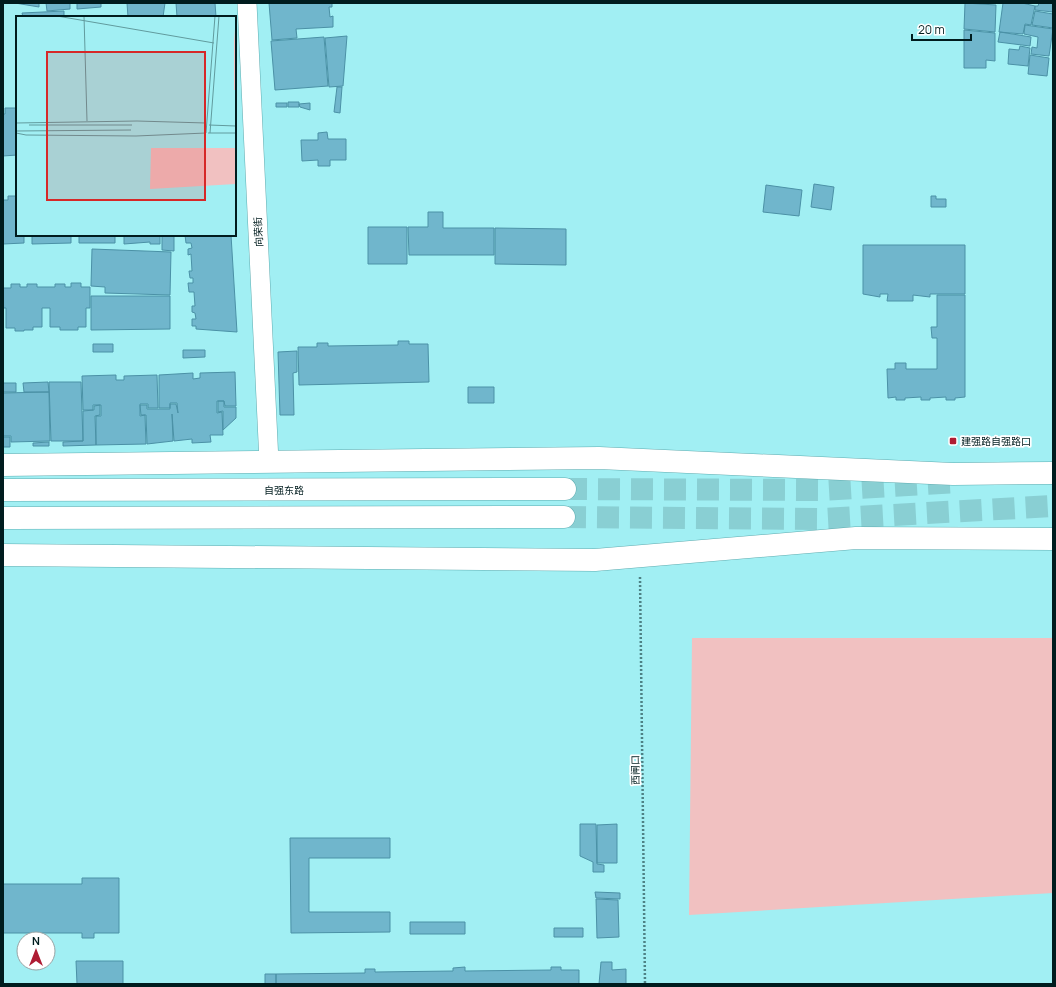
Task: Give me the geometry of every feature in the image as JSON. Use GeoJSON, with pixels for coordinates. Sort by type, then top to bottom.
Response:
{"type":"FeatureCollection","features":[{"type":"Feature","properties":{"kind":"main road"},"geometry":{"type":"LineString","coordinates":[[3,465],[599,458],[953,474],[1053,472]]}},
{"type":"Feature","properties":{"kind":"main road","name":"自强东路"},"geometry":{"type":"LineString","coordinates":[[3,490],[565,489]]}},
{"type":"Feature","properties":{"kind":"main road"},"geometry":{"type":"LineString","coordinates":[[3,518],[564,518]]}},
{"type":"Feature","properties":{"kind":"main road"},"geometry":{"type":"LineString","coordinates":[[3,556],[595,560],[856,538],[1053,539]]}},
{"type":"Feature","properties":{"kind":"street","name":"向荣街"},"geometry":{"type":"LineString","coordinates":[[247,3],[269,462]]}},
{"type":"Feature","properties":{"kind":"path","name":"西闸口"},"geometry":{"type":"LineString","coordinates":[[640,556],[645,984]]}},
{"type":"Feature","properties":{"kind":"shaded area"},"geometry":{"type":"Polygon","coordinates":[[[692,638],[1053,638],[1053,893],[689,915],[692,638]]]}},
{"type":"Feature","properties":{"kind":"building"},"geometry":{"type":"Polygon","coordinates":[[[15,3],[39,3],[39,7],[15,3]]]}},
{"type":"Feature","properties":{"kind":"building"},"geometry":{"type":"Polygon","coordinates":[[[46,3],[70,3],[70,9],[47,11],[46,3]]]}},
{"type":"Feature","properties":{"kind":"building"},"geometry":{"type":"Polygon","coordinates":[[[77,3],[101,3],[101,7],[77,9],[77,3]]]}},
{"type":"Feature","properties":{"kind":"building"},"geometry":{"type":"Polygon","coordinates":[[[127,3],[165,3],[163,16],[128,16],[127,3]]]}},
{"type":"Feature","properties":{"kind":"building"},"geometry":{"type":"Polygon","coordinates":[[[176,3],[215,3],[216,16],[177,16],[176,3]]]}},
{"type":"Feature","properties":{"kind":"building"},"geometry":{"type":"Polygon","coordinates":[[[269,3],[332,3],[332,7],[329,7],[330,17],[333,16],[333,27],[296,29],[297,38],[272,40],[269,3]]]}},
{"type":"Feature","properties":{"kind":"building"},"geometry":{"type":"Polygon","coordinates":[[[965,3],[996,5],[995,32],[964,29],[965,3]]]}},
{"type":"Feature","properties":{"kind":"building"},"geometry":{"type":"Polygon","coordinates":[[[1003,3],[1022,3],[1035,6],[1031,25],[1025,24],[1023,34],[999,32],[1003,3]]]}},
{"type":"Feature","properties":{"kind":"building"},"geometry":{"type":"Polygon","coordinates":[[[1039,3],[1053,3],[1053,12],[1035,10],[1035,6],[1038,6],[1039,3]]]}},
{"type":"Feature","properties":{"kind":"building"},"geometry":{"type":"Polygon","coordinates":[[[64,11],[64,16],[23,16],[22,13],[64,11]]]}},
{"type":"Feature","properties":{"kind":"building"},"geometry":{"type":"Polygon","coordinates":[[[1035,11],[1053,14],[1053,28],[1032,25],[1035,11]]]}},
{"type":"Feature","properties":{"kind":"building"},"geometry":{"type":"Polygon","coordinates":[[[1025,25],[1053,29],[1049,56],[1031,54],[1032,47],[1037,48],[1038,37],[1024,34],[1025,25]]]}},
{"type":"Feature","properties":{"kind":"building"},"geometry":{"type":"Polygon","coordinates":[[[964,30],[995,33],[995,61],[986,60],[986,68],[964,68],[964,30]]]}},
{"type":"Feature","properties":{"kind":"building"},"geometry":{"type":"Polygon","coordinates":[[[1000,32],[1031,37],[1030,46],[998,42],[1000,32]]]}},
{"type":"Feature","properties":{"kind":"building"},"geometry":{"type":"Polygon","coordinates":[[[347,36],[343,86],[329,87],[325,38],[347,36]]]}},
{"type":"Feature","properties":{"kind":"building"},"geometry":{"type":"Polygon","coordinates":[[[324,37],[328,86],[275,90],[271,41],[324,37]]]}},
{"type":"Feature","properties":{"kind":"building"},"geometry":{"type":"Polygon","coordinates":[[[1020,46],[1030,48],[1028,66],[1008,64],[1009,49],[1019,50],[1020,46]]]}},
{"type":"Feature","properties":{"kind":"building"},"geometry":{"type":"Polygon","coordinates":[[[1030,55],[1049,58],[1047,76],[1028,74],[1030,55]]]}},
{"type":"Feature","properties":{"kind":"building"},"geometry":{"type":"Polygon","coordinates":[[[337,87],[342,87],[340,113],[334,112],[337,87]]]}},
{"type":"Feature","properties":{"kind":"building"},"geometry":{"type":"Polygon","coordinates":[[[288,102],[299,102],[299,107],[288,107],[288,102]]]}},
{"type":"Feature","properties":{"kind":"building"},"geometry":{"type":"Polygon","coordinates":[[[276,103],[287,103],[287,107],[276,107],[276,103]]]}},
{"type":"Feature","properties":{"kind":"building"},"geometry":{"type":"Polygon","coordinates":[[[310,103],[310,110],[300,107],[299,104],[310,103]]]}},
{"type":"Feature","properties":{"kind":"building"},"geometry":{"type":"Polygon","coordinates":[[[5,108],[16,108],[16,155],[3,156],[3,114],[5,114],[5,108]]]}},
{"type":"Feature","properties":{"kind":"building"},"geometry":{"type":"Polygon","coordinates":[[[327,132],[328,139],[346,139],[346,160],[330,160],[330,166],[318,166],[318,160],[302,161],[301,140],[318,140],[318,133],[327,132]]]}},
{"type":"Feature","properties":{"kind":"building"},"geometry":{"type":"Polygon","coordinates":[[[814,184],[834,187],[831,210],[811,207],[814,184]]]}},
{"type":"Feature","properties":{"kind":"building"},"geometry":{"type":"Polygon","coordinates":[[[766,185],[802,190],[799,216],[763,212],[766,185]]]}},
{"type":"Feature","properties":{"kind":"building"},"geometry":{"type":"Polygon","coordinates":[[[8,196],[16,196],[16,236],[24,236],[24,243],[3,244],[3,200],[8,200],[8,196]]]}},
{"type":"Feature","properties":{"kind":"building"},"geometry":{"type":"Polygon","coordinates":[[[931,196],[936,196],[936,199],[946,199],[946,207],[931,207],[931,196]]]}},
{"type":"Feature","properties":{"kind":"building"},"geometry":{"type":"Polygon","coordinates":[[[428,212],[443,212],[443,228],[494,228],[494,255],[409,255],[408,227],[428,227],[428,212]]]}},
{"type":"Feature","properties":{"kind":"building"},"geometry":{"type":"Polygon","coordinates":[[[368,227],[407,227],[407,264],[368,264],[368,227]]]}},
{"type":"Feature","properties":{"kind":"building"},"geometry":{"type":"Polygon","coordinates":[[[495,228],[566,229],[566,265],[495,264],[495,228]]]}},
{"type":"Feature","properties":{"kind":"building"},"geometry":{"type":"Polygon","coordinates":[[[32,236],[71,236],[71,243],[32,244],[32,236]]]}},
{"type":"Feature","properties":{"kind":"building"},"geometry":{"type":"Polygon","coordinates":[[[79,236],[115,236],[115,243],[79,243],[79,236]]]}},
{"type":"Feature","properties":{"kind":"building"},"geometry":{"type":"Polygon","coordinates":[[[124,236],[160,236],[160,244],[150,244],[150,242],[124,244],[124,236]]]}},
{"type":"Feature","properties":{"kind":"building"},"geometry":{"type":"Polygon","coordinates":[[[162,236],[174,236],[174,251],[162,250],[162,236]]]}},
{"type":"Feature","properties":{"kind":"building"},"geometry":{"type":"Polygon","coordinates":[[[185,236],[231,236],[237,332],[196,329],[196,326],[192,326],[192,319],[196,319],[195,313],[192,312],[192,306],[195,306],[194,292],[189,292],[188,283],[193,283],[193,278],[190,278],[189,271],[192,271],[191,254],[188,255],[188,249],[192,248],[191,243],[186,243],[185,236]]]}},
{"type":"Feature","properties":{"kind":"building"},"geometry":{"type":"Polygon","coordinates":[[[863,245],[965,245],[965,294],[930,294],[930,297],[913,295],[913,301],[887,301],[888,294],[880,294],[880,297],[863,294],[863,245]]]}},
{"type":"Feature","properties":{"kind":"building"},"geometry":{"type":"Polygon","coordinates":[[[92,249],[171,252],[170,295],[105,293],[105,287],[91,286],[92,249]]]}},
{"type":"Feature","properties":{"kind":"building"},"geometry":{"type":"Polygon","coordinates":[[[71,283],[81,283],[81,287],[90,287],[90,308],[86,308],[86,327],[78,327],[78,330],[60,330],[60,327],[50,327],[50,308],[42,308],[42,327],[33,327],[33,330],[24,331],[15,331],[15,328],[6,328],[6,308],[3,308],[3,288],[11,288],[11,284],[20,284],[20,287],[27,287],[27,284],[37,284],[37,287],[55,287],[55,284],[65,284],[65,287],[71,287],[71,283]]]}},
{"type":"Feature","properties":{"kind":"building"},"geometry":{"type":"Polygon","coordinates":[[[937,295],[965,295],[965,397],[955,398],[955,400],[946,400],[946,397],[930,398],[930,400],[921,400],[921,397],[905,398],[905,400],[896,400],[896,397],[888,398],[887,369],[895,369],[895,363],[906,363],[906,369],[937,369],[937,338],[932,338],[931,327],[937,327],[937,295]]]}},
{"type":"Feature","properties":{"kind":"building"},"geometry":{"type":"Polygon","coordinates":[[[91,296],[170,296],[170,329],[91,330],[91,296]]]}},
{"type":"Feature","properties":{"kind":"building"},"geometry":{"type":"Polygon","coordinates":[[[398,341],[409,341],[409,344],[428,344],[429,382],[299,385],[298,347],[317,347],[317,343],[328,343],[328,346],[398,345],[398,341]]]}},
{"type":"Feature","properties":{"kind":"building"},"geometry":{"type":"Polygon","coordinates":[[[93,344],[113,344],[113,352],[93,352],[93,344]]]}},
{"type":"Feature","properties":{"kind":"building"},"geometry":{"type":"Polygon","coordinates":[[[183,350],[205,350],[205,357],[183,358],[183,350]]]}},
{"type":"Feature","properties":{"kind":"building"},"geometry":{"type":"Polygon","coordinates":[[[297,351],[297,372],[293,373],[294,415],[280,415],[278,352],[297,351]]]}},
{"type":"Feature","properties":{"kind":"building"},"geometry":{"type":"Polygon","coordinates":[[[235,372],[236,406],[225,406],[224,401],[217,401],[217,413],[222,412],[223,435],[210,435],[211,442],[192,443],[192,439],[174,441],[172,414],[173,441],[147,444],[146,415],[141,415],[140,405],[147,405],[147,409],[170,408],[159,408],[159,375],[193,373],[193,379],[200,378],[200,373],[235,372]],[[177,403],[170,404],[176,404],[178,413],[177,403]]]}},
{"type":"Feature","properties":{"kind":"building"},"geometry":{"type":"Polygon","coordinates":[[[116,375],[116,380],[124,380],[124,376],[157,375],[158,408],[148,408],[148,404],[140,404],[140,416],[145,415],[146,444],[96,445],[96,416],[101,416],[101,405],[93,405],[93,410],[83,410],[82,376],[116,375]]]}},
{"type":"Feature","properties":{"kind":"building"},"geometry":{"type":"Polygon","coordinates":[[[48,382],[49,392],[24,392],[23,383],[48,382]]]}},
{"type":"Feature","properties":{"kind":"building"},"geometry":{"type":"Polygon","coordinates":[[[49,382],[81,382],[83,441],[51,441],[49,382]]]}},
{"type":"Feature","properties":{"kind":"building"},"geometry":{"type":"Polygon","coordinates":[[[3,383],[16,383],[16,392],[3,392],[3,383]]]}},
{"type":"Feature","properties":{"kind":"building"},"geometry":{"type":"Polygon","coordinates":[[[468,387],[494,387],[494,403],[468,403],[468,387]]]}},
{"type":"Feature","properties":{"kind":"building"},"geometry":{"type":"Polygon","coordinates":[[[49,392],[50,441],[11,442],[11,436],[3,436],[3,393],[49,392]]]}},
{"type":"Feature","properties":{"kind":"building"},"geometry":{"type":"Polygon","coordinates":[[[218,401],[224,401],[224,407],[236,407],[236,418],[223,430],[223,411],[218,412],[218,401]]]}},
{"type":"Feature","properties":{"kind":"building"},"geometry":{"type":"Polygon","coordinates":[[[100,405],[100,415],[95,416],[96,445],[63,446],[63,442],[83,441],[83,411],[94,410],[94,406],[100,405]]]}},
{"type":"Feature","properties":{"kind":"building"},"geometry":{"type":"Polygon","coordinates":[[[3,437],[10,437],[10,447],[3,447],[3,437]]]}},
{"type":"Feature","properties":{"kind":"building"},"geometry":{"type":"Polygon","coordinates":[[[49,442],[49,446],[33,446],[33,443],[49,442]]]}},
{"type":"Feature","properties":{"kind":"building"},"geometry":{"type":"Polygon","coordinates":[[[580,824],[596,824],[597,864],[604,865],[604,872],[593,872],[593,862],[580,856],[580,824]]]}},
{"type":"Feature","properties":{"kind":"building"},"geometry":{"type":"Polygon","coordinates":[[[617,824],[617,863],[597,863],[597,825],[617,824]]]}},
{"type":"Feature","properties":{"kind":"building"},"geometry":{"type":"Polygon","coordinates":[[[290,838],[390,838],[390,858],[309,858],[309,912],[390,912],[390,932],[291,933],[290,838]]]}},
{"type":"Feature","properties":{"kind":"building"},"geometry":{"type":"Polygon","coordinates":[[[82,878],[119,878],[119,933],[94,933],[94,938],[82,938],[82,933],[56,933],[56,931],[16,931],[16,933],[3,933],[3,884],[82,884],[82,878]]]}},
{"type":"Feature","properties":{"kind":"building"},"geometry":{"type":"Polygon","coordinates":[[[595,892],[620,893],[620,899],[596,898],[595,892]]]}},
{"type":"Feature","properties":{"kind":"building"},"geometry":{"type":"Polygon","coordinates":[[[596,899],[618,900],[619,937],[597,938],[596,899]]]}},
{"type":"Feature","properties":{"kind":"building"},"geometry":{"type":"Polygon","coordinates":[[[410,922],[465,922],[465,934],[410,934],[410,922]]]}},
{"type":"Feature","properties":{"kind":"building"},"geometry":{"type":"Polygon","coordinates":[[[554,928],[583,928],[583,937],[554,937],[554,928]]]}},
{"type":"Feature","properties":{"kind":"building"},"geometry":{"type":"Polygon","coordinates":[[[76,961],[123,961],[123,984],[77,984],[76,961]]]}},
{"type":"Feature","properties":{"kind":"building"},"geometry":{"type":"Polygon","coordinates":[[[601,962],[612,962],[612,970],[626,969],[626,984],[599,984],[601,962]]]}},
{"type":"Feature","properties":{"kind":"building"},"geometry":{"type":"Polygon","coordinates":[[[465,967],[465,971],[551,970],[551,967],[561,967],[561,970],[579,970],[579,984],[276,984],[276,974],[365,973],[365,969],[375,969],[375,972],[453,971],[453,968],[465,967]]]}},
{"type":"Feature","properties":{"kind":"building"},"geometry":{"type":"Polygon","coordinates":[[[265,974],[276,974],[276,984],[265,984],[265,974]]]}},
{"type":"Feature","properties":{"kind":"tunnel"},"geometry":{"type":"LineString","coordinates":[[565,489],[822,490],[960,482]]}},
{"type":"Feature","properties":{"kind":"tunnel"},"geometry":{"type":"LineString","coordinates":[[564,517],[821,519],[1053,506]]}},
{"type":"Feature","properties":{"kind":"place","name":"建强路自强路口"},"geometry":{"type":"Point","coordinates":[953,441]}}]}
